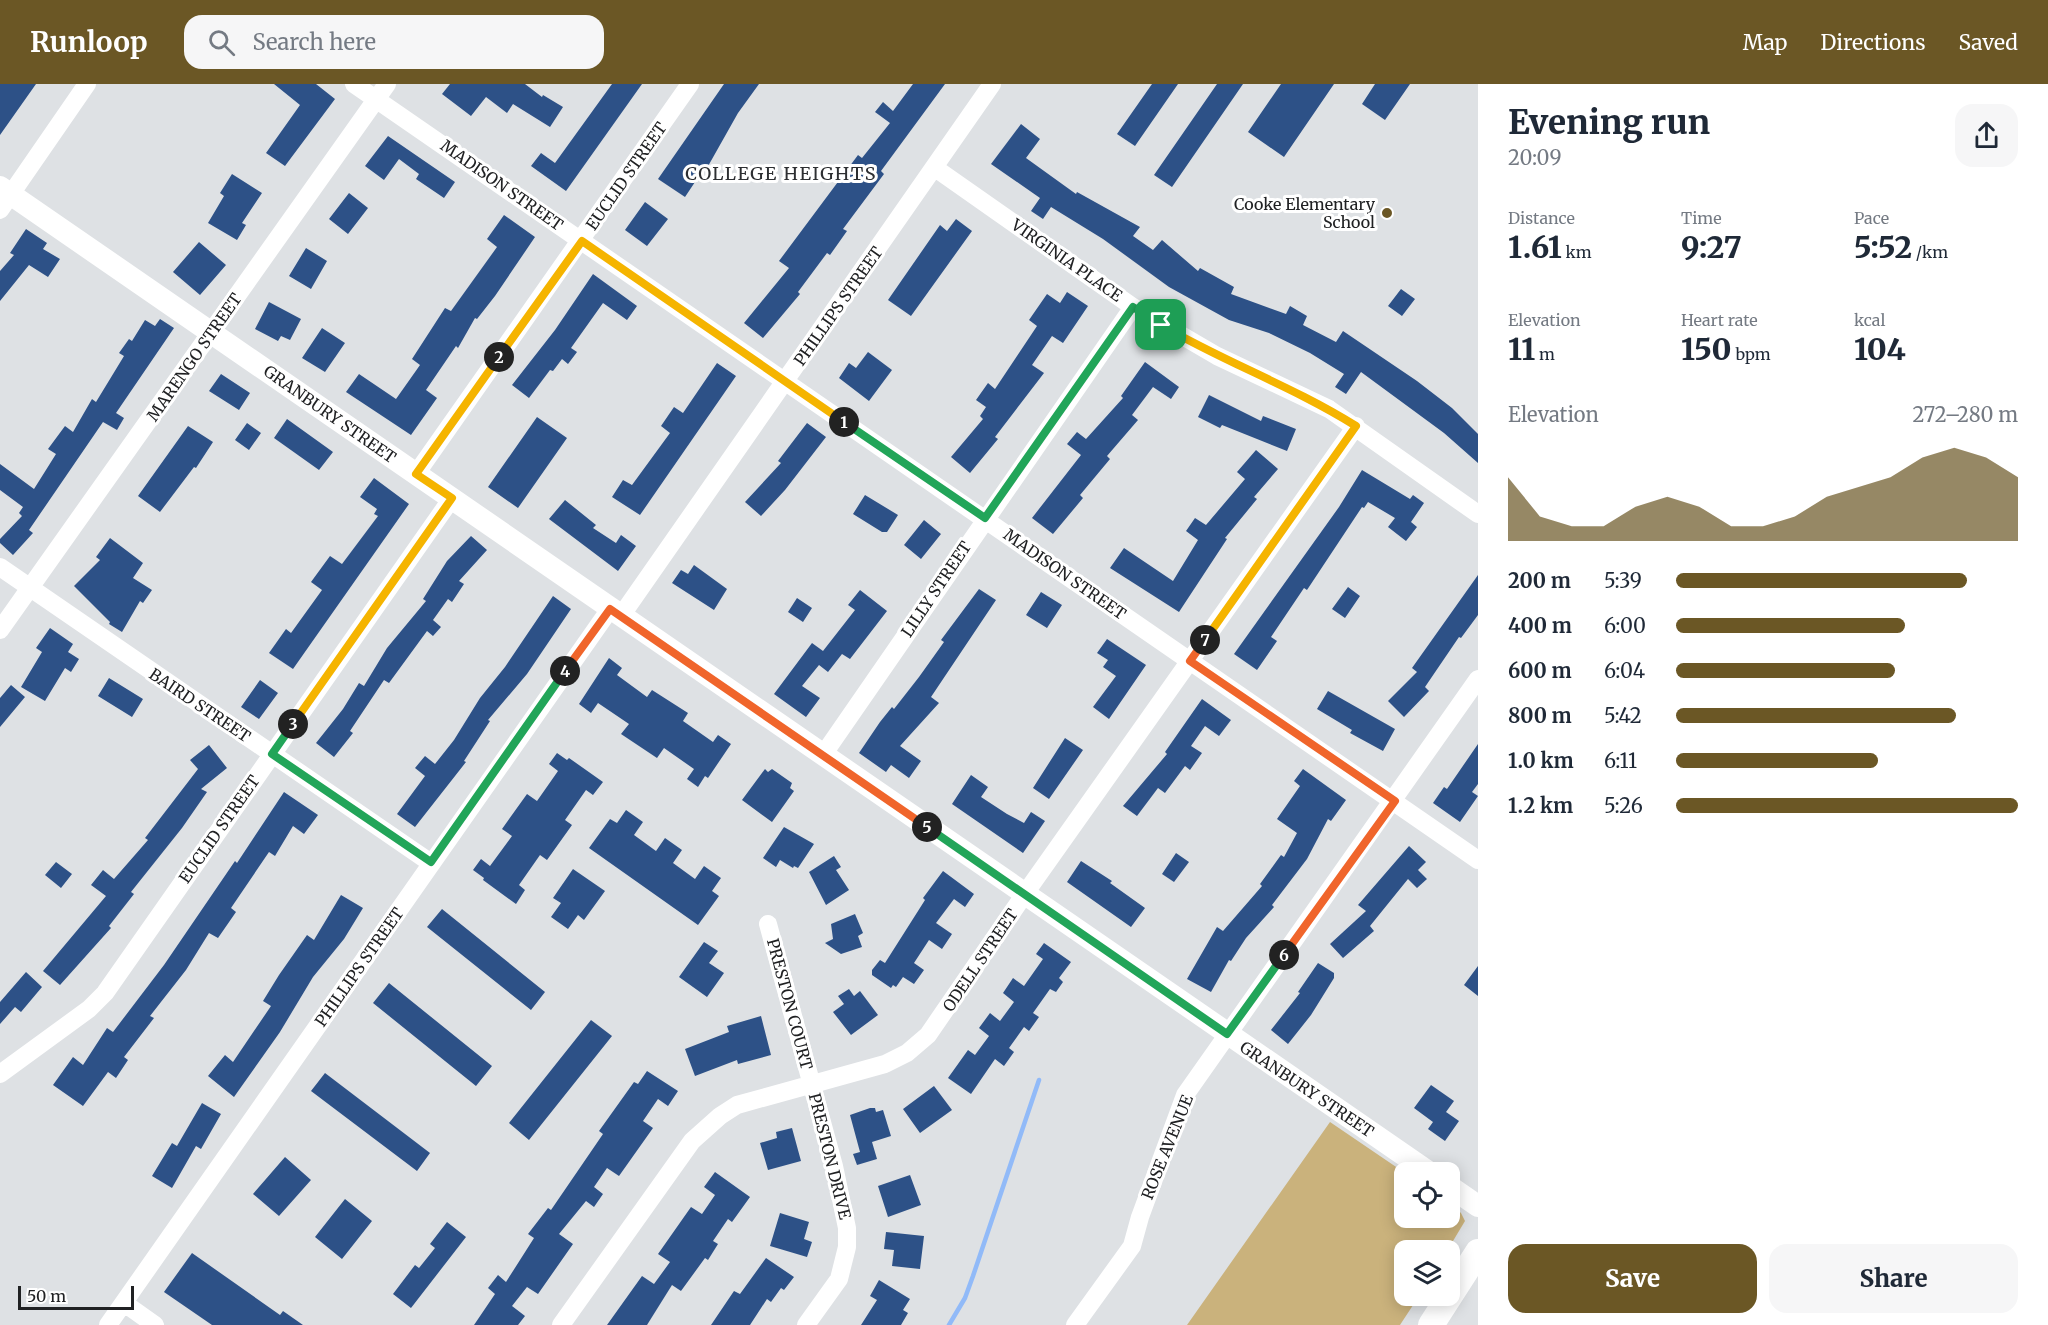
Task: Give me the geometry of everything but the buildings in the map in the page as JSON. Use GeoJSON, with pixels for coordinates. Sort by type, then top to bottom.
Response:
{"type":"FeatureCollection","features":[{"type":"Feature","properties":{"kind":"main road"},"geometry":{"type":"LineString","coordinates":[[1431,1325],[1478,1252]]}},
{"type":"Feature","properties":{"kind":"street"},"geometry":{"type":"LineString","coordinates":[[4,197],[87,84]]}},
{"type":"Feature","properties":{"kind":"street","name":"MADISON STREET"},"geometry":{"type":"LineString","coordinates":[[354,84],[1478,860]]}},
{"type":"Feature","properties":{"kind":"street","name":"MARENGO STREET"},"geometry":{"type":"LineString","coordinates":[[0,630],[387,84]]}},
{"type":"Feature","properties":{"kind":"street","name":"EUCLID STREET"},"geometry":{"type":"LineString","coordinates":[[416,474],[582,241],[690,84]]}},
{"type":"Feature","properties":{"kind":"street","name":"PHILLIPS STREET"},"geometry":{"type":"LineString","coordinates":[[108,1325],[431,862],[785,382],[992,84]]}},
{"type":"Feature","properties":{"kind":"street","name":"VIRGINIA PLACE"},"geometry":{"type":"LineString","coordinates":[[935,168],[1133,307],[1216,356],[1299,394],[1356,426],[1478,514]]}},
{"type":"Feature","properties":{"kind":"street","name":"GRANBURY STREET"},"geometry":{"type":"LineString","coordinates":[[4,197],[212,332],[615,613],[1414,1162]]}},
{"type":"Feature","properties":{"kind":"street","name":"LILLY STREET"},"geometry":{"type":"LineString","coordinates":[[823,755],[1133,307]]}},
{"type":"Feature","properties":{"kind":"street","name":"ODELL STREET"},"geometry":{"type":"LineString","coordinates":[[561,1325],[700,1133],[720,1116],[737,1106],[885,1064],[907,1053],[928,1035],[1024,895],[1356,426]]}},
{"type":"Feature","properties":{"kind":"street","name":"EUCLID STREET"},"geometry":{"type":"LineString","coordinates":[[0,1074],[89,1009],[105,993],[452,498]]}},
{"type":"Feature","properties":{"kind":"street","name":"BAIRD STREET"},"geometry":{"type":"LineString","coordinates":[[0,567],[431,862]]}},
{"type":"Feature","properties":{"kind":"street","name":"ROSE AVENUE"},"geometry":{"type":"LineString","coordinates":[[1075,1325],[1132,1246],[1180,1106],[1227,1034],[1395,801],[1478,679]]}},
{"type":"Feature","properties":{"kind":"street","name":"PRESTON COURT"},"geometry":{"type":"LineString","coordinates":[[768,924],[811,1084]]}},
{"type":"Feature","properties":{"kind":"street","name":"PRESTON DRIVE"},"geometry":{"type":"LineString","coordinates":[[806,1325],[839,1279],[847,1247],[847,1228],[811,1084]]}},
{"type":"Feature","properties":{"kind":"street"},"geometry":{"type":"LineString","coordinates":[[1460,1194],[1478,1206]]}},
{"type":"Feature","properties":{"kind":"street"},"geometry":{"type":"LineString","coordinates":[[124,1303],[155,1325]]}},
{"type":"Feature","properties":{"kind":"shaded area"},"geometry":{"type":"Polygon","coordinates":[[[1330,1122],[1394,1166],[1394,1228],[1460,1228],[1460,1212],[1465,1221],[1454,1240],[1394,1240],[1394,1306],[1412,1306],[1400,1325],[1187,1325],[1330,1122]]]}},
{"type":"Feature","properties":{"kind":"waterway"},"geometry":{"type":"LineString","coordinates":[[949,1325],[965,1298],[1039,1080]]}},
{"type":"Feature","properties":{"kind":"place","name":"Cooke Elementary School"},"geometry":{"type":"Point","coordinates":[1387,213]}},
{"type":"Feature","properties":{"kind":"district","name":"COLLEGE HEIGHTS"},"geometry":{"type":"Point","coordinates":[781,174]}},
{"type":"Feature","properties":{"kind":"route"},"geometry":{"type":"LineString","coordinates":[[582,241],[985,518],[1133,307],[1161,325],[1216,356],[1329,409],[1356,426],[1190,661],[1395,801],[1227,1034],[610,609],[431,862],[272,754],[452,498],[416,474],[582,241]]}}]}
